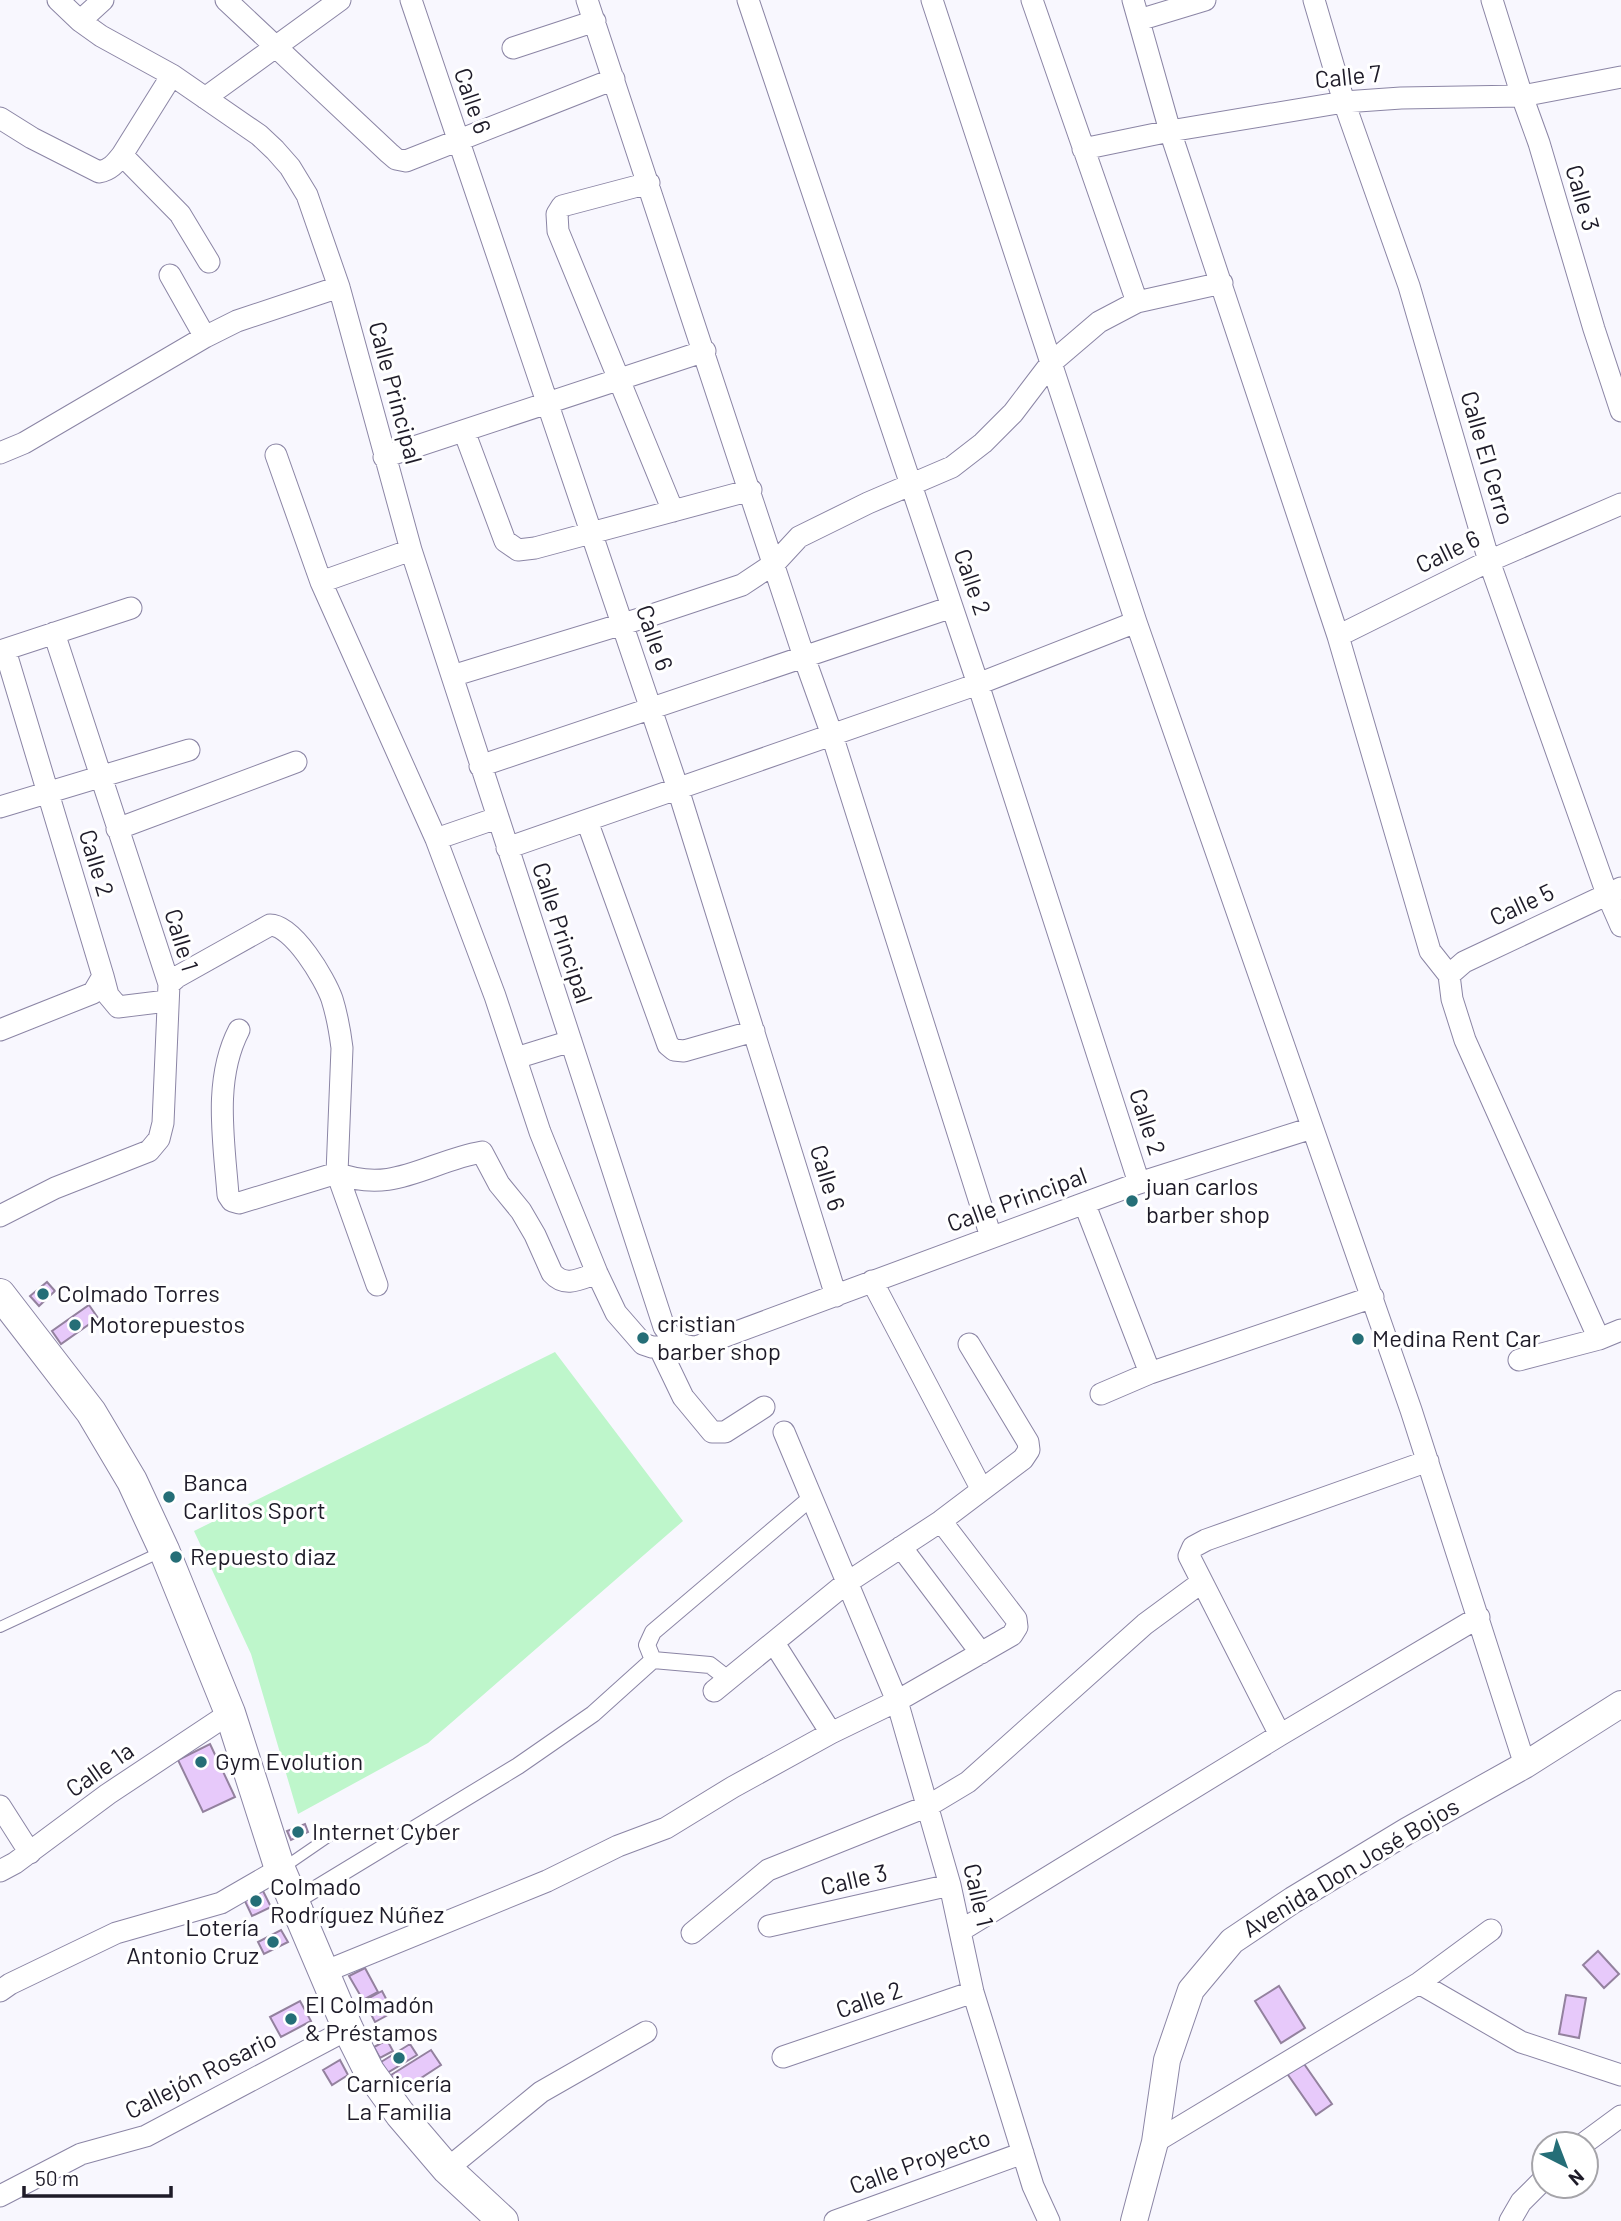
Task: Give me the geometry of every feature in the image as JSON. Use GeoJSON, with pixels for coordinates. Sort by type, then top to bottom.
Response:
{"type":"FeatureCollection","features":[{"type":"Feature","properties":{"kind":"main road"},"geometry":{"type":"LineString","coordinates":[[0,1294],[91,1412],[132,1481],[164,1550],[230,1713],[280,1869],[348,2029],[369,2071],[400,2114],[447,2169],[503,2221]]}},
{"type":"Feature","properties":{"kind":"street","name":"Calle Principal"},"geometry":{"type":"LineString","coordinates":[[58,0],[101,36],[172,75],[259,135],[290,167],[307,195],[339,287],[411,550],[667,1344],[696,1347],[1139,1183],[1312,1128]]}},
{"type":"Feature","properties":{"kind":"street"},"geometry":{"type":"LineString","coordinates":[[80,20],[103,0]]}},
{"type":"Feature","properties":{"kind":"street"},"geometry":{"type":"LineString","coordinates":[[226,0],[396,159],[406,161],[614,79]]}},
{"type":"Feature","properties":{"kind":"street","name":"Calle 6"},"geometry":{"type":"LineString","coordinates":[[411,0],[678,789],[836,1296]]}},
{"type":"Feature","properties":{"kind":"street"},"geometry":{"type":"LineString","coordinates":[[587,0],[832,735],[991,1237]]}},
{"type":"Feature","properties":{"kind":"street","name":"Calle 2"},"geometry":{"type":"LineString","coordinates":[[748,0],[978,684],[1139,1183]]}},
{"type":"Feature","properties":{"kind":"street"},"geometry":{"type":"LineString","coordinates":[[932,0],[1136,622],[1373,1297],[1525,1765]]}},
{"type":"Feature","properties":{"kind":"street"},"geometry":{"type":"LineString","coordinates":[[1032,0],[1138,302]]}},
{"type":"Feature","properties":{"kind":"street"},"geometry":{"type":"LineString","coordinates":[[1205,0],[1136,10],[1170,131],[1338,636],[1430,951],[1449,975],[1452,999],[1465,1040],[1599,1339]]}},
{"type":"Feature","properties":{"kind":"street","name":"Calle El Cerro"},"geometry":{"type":"LineString","coordinates":[[1314,0],[1344,102],[1409,286],[1489,561],[1614,891],[1621,926]]}},
{"type":"Feature","properties":{"kind":"street","name":"Calle 3"},"geometry":{"type":"LineString","coordinates":[[1492,0],[1621,411]]}},
{"type":"Feature","properties":{"kind":"street"},"geometry":{"type":"LineString","coordinates":[[205,98],[328,3]]}},
{"type":"Feature","properties":{"kind":"street"},"geometry":{"type":"LineString","coordinates":[[513,48],[595,21]]}},
{"type":"Feature","properties":{"kind":"street"},"geometry":{"type":"LineString","coordinates":[[0,118],[32,138],[99,172],[106,171],[122,155],[172,75]]}},
{"type":"Feature","properties":{"kind":"street","name":"Calle 7"},"geometry":{"type":"LineString","coordinates":[[1083,149],[1170,131],[1344,102],[1522,96],[1621,77]]}},
{"type":"Feature","properties":{"kind":"street"},"geometry":{"type":"LineString","coordinates":[[122,155],[180,214],[209,262]]}},
{"type":"Feature","properties":{"kind":"street"},"geometry":{"type":"LineString","coordinates":[[649,183],[562,206],[557,214],[558,231],[673,511]]}},
{"type":"Feature","properties":{"kind":"street"},"geometry":{"type":"LineString","coordinates":[[170,275],[205,337]]}},
{"type":"Feature","properties":{"kind":"street"},"geometry":{"type":"LineString","coordinates":[[452,677],[742,585],[775,563],[799,537],[868,503],[952,467],[983,443],[1013,413],[1051,363],[1099,322],[1138,302],[1222,283]]}},
{"type":"Feature","properties":{"kind":"street"},"geometry":{"type":"LineString","coordinates":[[0,453],[24,443],[237,321],[339,287]]}},
{"type":"Feature","properties":{"kind":"street"},"geometry":{"type":"LineString","coordinates":[[384,457],[705,351]]}},
{"type":"Feature","properties":{"kind":"street"},"geometry":{"type":"LineString","coordinates":[[464,431],[505,541],[518,550],[535,548],[751,490]]}},
{"type":"Feature","properties":{"kind":"street"},"geometry":{"type":"LineString","coordinates":[[276,455],[321,582],[436,839],[495,996],[540,1132],[616,1313],[643,1344],[652,1347],[667,1344],[683,1397],[712,1432],[725,1432],[764,1407]]}},
{"type":"Feature","properties":{"kind":"street","name":"Calle 6"},"geometry":{"type":"LineString","coordinates":[[1338,636],[1489,561],[1621,504]]}},
{"type":"Feature","properties":{"kind":"street"},"geometry":{"type":"LineString","coordinates":[[321,582],[411,550]]}},
{"type":"Feature","properties":{"kind":"street"},"geometry":{"type":"LineString","coordinates":[[480,765],[952,607]]}},
{"type":"Feature","properties":{"kind":"street"},"geometry":{"type":"LineString","coordinates":[[3,651],[131,608]]}},
{"type":"Feature","properties":{"kind":"street"},"geometry":{"type":"LineString","coordinates":[[507,848],[978,684],[1136,622]]}},
{"type":"Feature","properties":{"kind":"street","name":"Calle 1"},"geometry":{"type":"LineString","coordinates":[[0,1216],[55,1188],[149,1151],[159,1139],[163,1123],[168,992],[54,633]]}},
{"type":"Feature","properties":{"kind":"street","name":"Calle 2"},"geometry":{"type":"LineString","coordinates":[[3,651],[10,705],[48,793],[108,995],[118,1007],[168,992]]}},
{"type":"Feature","properties":{"kind":"street"},"geometry":{"type":"LineString","coordinates":[[0,807],[189,750]]}},
{"type":"Feature","properties":{"kind":"street"},"geometry":{"type":"LineString","coordinates":[[117,829],[296,762]]}},
{"type":"Feature","properties":{"kind":"street"},"geometry":{"type":"LineString","coordinates":[[436,839],[497,818]]}},
{"type":"Feature","properties":{"kind":"street"},"geometry":{"type":"LineString","coordinates":[[587,821],[668,1045],[674,1050],[684,1051],[754,1031]]}},
{"type":"Feature","properties":{"kind":"street","name":"Calle 5"},"geometry":{"type":"LineString","coordinates":[[1449,975],[1464,962],[1614,891]]}},
{"type":"Feature","properties":{"kind":"street"},"geometry":{"type":"LineString","coordinates":[[168,992],[177,977],[270,925],[277,925],[290,934],[326,983],[342,1048],[337,1173],[377,1285]]}},
{"type":"Feature","properties":{"kind":"street"},"geometry":{"type":"LineString","coordinates":[[0,1030],[93,993],[103,976]]}},
{"type":"Feature","properties":{"kind":"street"},"geometry":{"type":"LineString","coordinates":[[239,1030],[232,1046],[220,1105],[229,1195],[232,1201],[239,1203],[337,1173],[354,1180],[379,1181],[413,1175],[482,1152],[499,1184],[521,1211],[558,1280],[566,1283],[597,1273]]}},
{"type":"Feature","properties":{"kind":"street"},"geometry":{"type":"LineString","coordinates":[[516,1058],[571,1041]]}},
{"type":"Feature","properties":{"kind":"street"},"geometry":{"type":"LineString","coordinates":[[1085,1205],[1150,1373]]}},
{"type":"Feature","properties":{"kind":"street"},"geometry":{"type":"LineString","coordinates":[[872,1281],[982,1490]]}},
{"type":"Feature","properties":{"kind":"street"},"geometry":{"type":"LineString","coordinates":[[1101,1394],[1150,1373],[1373,1297]]}},
{"type":"Feature","properties":{"kind":"street"},"geometry":{"type":"LineString","coordinates":[[1519,1360],[1621,1331]]}},
{"type":"Feature","properties":{"kind":"street"},"geometry":{"type":"LineString","coordinates":[[294,1902],[518,1766],[593,1714],[653,1660],[710,1665],[721,1685],[845,1584],[941,1521],[1023,1460],[1029,1450],[1028,1442],[969,1344]]}},
{"type":"Feature","properties":{"kind":"street","name":"Calle 1"},"geometry":{"type":"LineString","coordinates":[[783,1433],[897,1701],[950,1885],[973,1992],[1033,2186],[1049,2221]]}},
{"type":"Feature","properties":{"kind":"street"},"geometry":{"type":"LineString","coordinates":[[1280,1735],[1189,1556],[1193,1547],[1428,1461]]}},
{"type":"Feature","properties":{"kind":"street"},"geometry":{"type":"LineString","coordinates":[[653,1660],[647,1645],[653,1632],[811,1497]]}},
{"type":"Feature","properties":{"kind":"street"},"geometry":{"type":"LineString","coordinates":[[324,1972],[547,1881],[618,1846],[666,1828],[733,1787],[831,1733],[897,1701],[1012,1635],[1017,1628],[1016,1619],[941,1521]]}},
{"type":"Feature","properties":{"kind":"street"},"geometry":{"type":"LineString","coordinates":[[901,1548],[981,1653]]}},
{"type":"Feature","properties":{"kind":"street"},"geometry":{"type":"LineString","coordinates":[[692,1933],[768,1870],[928,1805],[968,1782],[1145,1624],[1202,1583]]}},
{"type":"Feature","properties":{"kind":"street"},"geometry":{"type":"LineString","coordinates":[[960,1931],[1479,1617]]}},
{"type":"Feature","properties":{"kind":"street"},"geometry":{"type":"LineString","coordinates":[[774,1643],[831,1733]]}},
{"type":"Feature","properties":{"kind":"street","name":"Avenida Don José Bojos"},"geometry":{"type":"LineString","coordinates":[[1134,2221],[1155,2142],[1167,2060],[1191,1990],[1232,1941],[1350,1866],[1525,1765],[1621,1704]]}},
{"type":"Feature","properties":{"kind":"street","name":"Calle 1a"},"geometry":{"type":"LineString","coordinates":[[0,1871],[30,1853],[108,1794],[230,1713]]}},
{"type":"Feature","properties":{"kind":"street"},"geometry":{"type":"LineString","coordinates":[[0,1806],[30,1853]]}},
{"type":"Feature","properties":{"kind":"street"},"geometry":{"type":"LineString","coordinates":[[0,1991],[116,1933],[221,1903],[280,1869]]}},
{"type":"Feature","properties":{"kind":"street","name":"Calle 3"},"geometry":{"type":"LineString","coordinates":[[769,1926],[950,1885]]}},
{"type":"Feature","properties":{"kind":"street"},"geometry":{"type":"LineString","coordinates":[[1155,2142],[1419,1983],[1491,1930]]}},
{"type":"Feature","properties":{"kind":"street"},"geometry":{"type":"LineString","coordinates":[[1419,1983],[1521,2042],[1621,2075]]}},
{"type":"Feature","properties":{"kind":"street","name":"Calle 2"},"geometry":{"type":"LineString","coordinates":[[783,2057],[973,1992]]}},
{"type":"Feature","properties":{"kind":"street","name":"Callejón Rosario"},"geometry":{"type":"LineString","coordinates":[[0,2196],[81,2154],[146,2136],[348,2029]]}},
{"type":"Feature","properties":{"kind":"street"},"geometry":{"type":"LineString","coordinates":[[447,2169],[541,2092],[646,2032]]}},
{"type":"Feature","properties":{"kind":"street"},"geometry":{"type":"LineString","coordinates":[[1600,2131],[1621,2116]]}},
{"type":"Feature","properties":{"kind":"street","name":"Calle Proyecto"},"geometry":{"type":"LineString","coordinates":[[835,2221],[1023,2153]]}},
{"type":"Feature","properties":{"kind":"street"},"geometry":{"type":"LineString","coordinates":[[1510,2221],[1530,2193]]}},
{"type":"Feature","properties":{"kind":"lane"},"geometry":{"type":"LineString","coordinates":[[0,1627],[164,1550]]}},
{"type":"Feature","properties":{"kind":"lane"},"geometry":{"type":"LineString","coordinates":[[280,1869],[331,1835]]}},
{"type":"Feature","properties":{"kind":"green space"},"geometry":{"type":"Polygon","coordinates":[[[555,1352],[683,1521],[428,1743],[298,1814],[251,1654],[194,1531],[555,1352]]]}},
{"type":"Feature","properties":{"kind":"building","name":"Colmado Torres"},"geometry":{"type":"Polygon","coordinates":[[[47,1282],[55,1291],[39,1306],[30,1296],[47,1282]]]}},
{"type":"Feature","properties":{"kind":"building","name":"Motorepuestos"},"geometry":{"type":"Polygon","coordinates":[[[89,1305],[98,1318],[61,1344],[52,1331],[89,1305]]]}},
{"type":"Feature","properties":{"kind":"building"},"geometry":{"type":"Polygon","coordinates":[[[210,1744],[235,1797],[203,1812],[178,1760],[210,1744]]]}},
{"type":"Feature","properties":{"kind":"building","name":"Internet Cyber"},"geometry":{"type":"Polygon","coordinates":[[[305,1824],[308,1832],[291,1840],[287,1831],[305,1824]]]}},
{"type":"Feature","properties":{"kind":"building","name":"Colmado Rodríguez Núñez"},"geometry":{"type":"Polygon","coordinates":[[[260,1885],[271,1907],[252,1916],[242,1895],[260,1885]]]}},
{"type":"Feature","properties":{"kind":"building","name":"Lotería Antonio Cruz"},"geometry":{"type":"Polygon","coordinates":[[[281,1930],[288,1942],[264,1954],[258,1942],[281,1930]]]}},
{"type":"Feature","properties":{"kind":"building"},"geometry":{"type":"Polygon","coordinates":[[[1598,1951],[1619,1974],[1604,1988],[1583,1965],[1598,1951]]]}},
{"type":"Feature","properties":{"kind":"building"},"geometry":{"type":"Polygon","coordinates":[[[365,1968],[378,1992],[363,2000],[349,1976],[365,1968]]]}},
{"type":"Feature","properties":{"kind":"building"},"geometry":{"type":"Polygon","coordinates":[[[1279,1986],[1305,2028],[1281,2043],[1255,2001],[1279,1986]]]}},
{"type":"Feature","properties":{"kind":"building"},"geometry":{"type":"Polygon","coordinates":[[[382,1991],[393,2012],[375,2022],[364,2001],[382,1991]]]}},
{"type":"Feature","properties":{"kind":"building"},"geometry":{"type":"Polygon","coordinates":[[[1566,1995],[1586,1998],[1579,2038],[1559,2034],[1566,1995]]]}},
{"type":"Feature","properties":{"kind":"building","name":"El Colmadón & Préstamos"},"geometry":{"type":"Polygon","coordinates":[[[300,2001],[311,2021],[281,2037],[270,2017],[300,2001]]]}},
{"type":"Feature","properties":{"kind":"building"},"geometry":{"type":"Polygon","coordinates":[[[387,2040],[393,2051],[380,2058],[374,2047],[387,2040]]]}},
{"type":"Feature","properties":{"kind":"building","name":"Carnicería La Familia"},"geometry":{"type":"Polygon","coordinates":[[[410,2044],[417,2055],[387,2073],[381,2062],[410,2044]]]}},
{"type":"Feature","properties":{"kind":"building"},"geometry":{"type":"Polygon","coordinates":[[[431,2050],[441,2065],[401,2091],[391,2075],[431,2050]]]}},
{"type":"Feature","properties":{"kind":"building"},"geometry":{"type":"Polygon","coordinates":[[[340,2060],[348,2075],[332,2085],[323,2070],[340,2060]]]}},
{"type":"Feature","properties":{"kind":"building"},"geometry":{"type":"Polygon","coordinates":[[[1302,2061],[1332,2104],[1316,2115],[1286,2072],[1302,2061]]]}},
{"type":"Feature","properties":{"kind":"place","name":"juan carlos barber shop"},"geometry":{"type":"Point","coordinates":[1132,1201]}},
{"type":"Feature","properties":{"kind":"place","name":"Colmado Torres"},"geometry":{"type":"Point","coordinates":[43,1294]}},
{"type":"Feature","properties":{"kind":"place","name":"Motorepuestos"},"geometry":{"type":"Point","coordinates":[75,1325]}},
{"type":"Feature","properties":{"kind":"place","name":"cristian barber shop"},"geometry":{"type":"Point","coordinates":[643,1338]}},
{"type":"Feature","properties":{"kind":"place","name":"Medina Rent Car"},"geometry":{"type":"Point","coordinates":[1358,1339]}},
{"type":"Feature","properties":{"kind":"place","name":"Banca Carlitos Sport"},"geometry":{"type":"Point","coordinates":[169,1497]}},
{"type":"Feature","properties":{"kind":"place","name":"Repuesto diaz"},"geometry":{"type":"Point","coordinates":[176,1557]}},
{"type":"Feature","properties":{"kind":"place","name":"Gym Evolution"},"geometry":{"type":"Point","coordinates":[201,1762]}},
{"type":"Feature","properties":{"kind":"place","name":"Internet Cyber"},"geometry":{"type":"Point","coordinates":[298,1832]}},
{"type":"Feature","properties":{"kind":"place","name":"Colmado Rodríguez Núñez"},"geometry":{"type":"Point","coordinates":[256,1901]}},
{"type":"Feature","properties":{"kind":"place","name":"Lotería Antonio Cruz"},"geometry":{"type":"Point","coordinates":[273,1942]}},
{"type":"Feature","properties":{"kind":"place","name":"El Colmadón & Préstamos"},"geometry":{"type":"Point","coordinates":[291,2019]}},
{"type":"Feature","properties":{"kind":"place","name":"Carnicería La Familia"},"geometry":{"type":"Point","coordinates":[399,2058]}}]}
